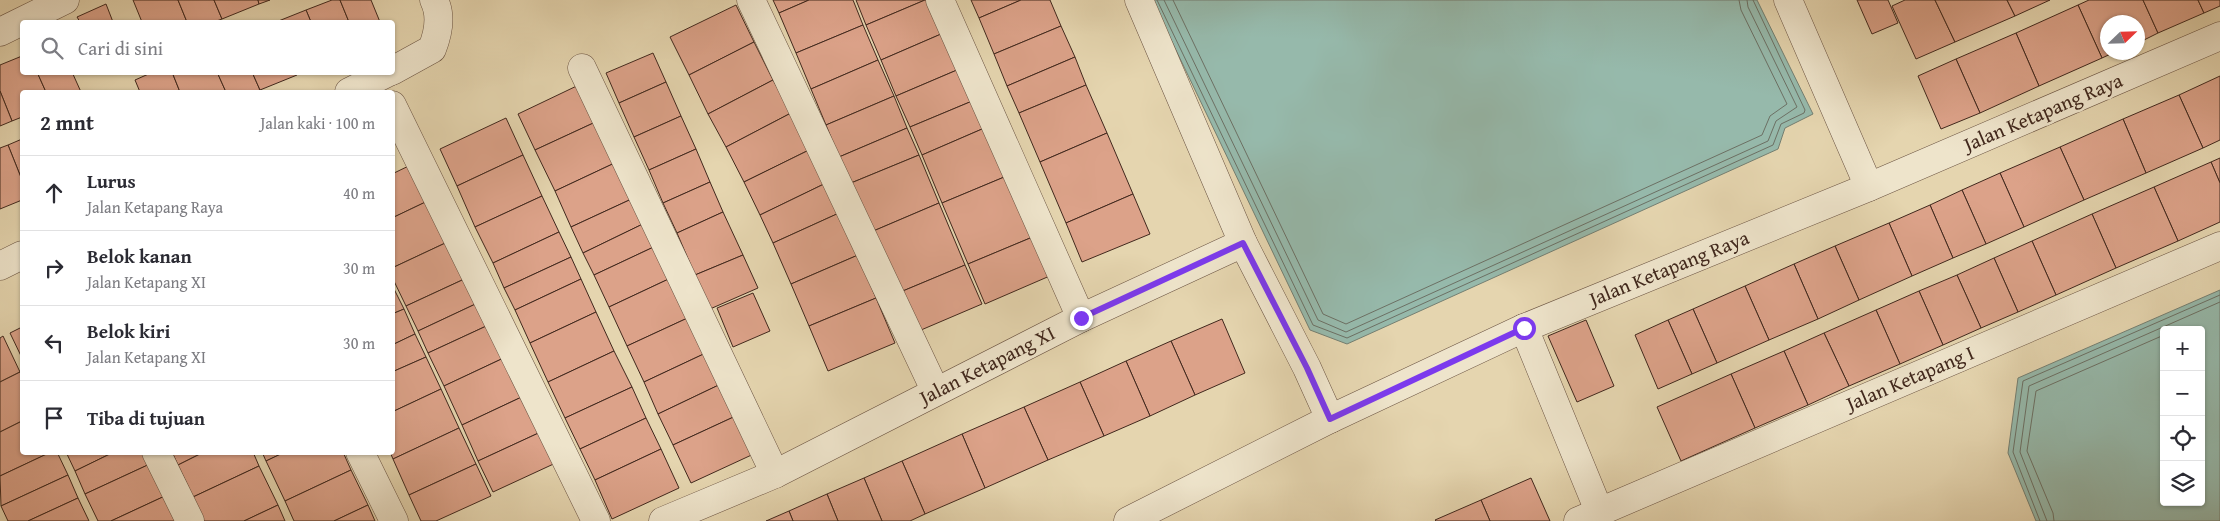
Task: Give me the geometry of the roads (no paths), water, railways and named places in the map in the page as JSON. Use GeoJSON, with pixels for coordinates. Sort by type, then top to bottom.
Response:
{"type":"FeatureCollection","features":[{"type":"Feature","properties":{"kind":"street"},"geometry":{"type":"LineString","coordinates":[[24,20],[65,0]]}},
{"type":"Feature","properties":{"kind":"street"},"geometry":{"type":"LineString","coordinates":[[395,73],[432,49],[438,33],[438,7],[434,0]]}},
{"type":"Feature","properties":{"kind":"street"},"geometry":{"type":"LineString","coordinates":[[751,0],[935,390]]}},
{"type":"Feature","properties":{"kind":"street"},"geometry":{"type":"LineString","coordinates":[[940,0],[1081,318]]}},
{"type":"Feature","properties":{"kind":"street"},"geometry":{"type":"LineString","coordinates":[[1138,0],[1243,243],[1307,368],[1330,419]]}},
{"type":"Feature","properties":{"kind":"street"},"geometry":{"type":"LineString","coordinates":[[1788,0],[1869,187]]}},
{"type":"Feature","properties":{"kind":"street"},"geometry":{"type":"LineString","coordinates":[[0,32],[20,22]]}},
{"type":"Feature","properties":{"kind":"street","name":"Jalan Ketapang Raya"},"geometry":{"type":"LineString","coordinates":[[1128,521],[1330,419],[1524,328],[1869,187],[2220,36]]}},
{"type":"Feature","properties":{"kind":"street"},"geometry":{"type":"LineString","coordinates":[[582,68],[775,474]]}},
{"type":"Feature","properties":{"kind":"street"},"geometry":{"type":"LineString","coordinates":[[354,90],[387,78]]}},
{"type":"Feature","properties":{"kind":"street"},"geometry":{"type":"LineString","coordinates":[[395,111],[596,521]]}},
{"type":"Feature","properties":{"kind":"street","name":"Jalan Ketapang XI"},"geometry":{"type":"LineString","coordinates":[[663,521],[775,474],[935,390],[1081,318],[1243,243]]}},
{"type":"Feature","properties":{"kind":"street","name":"Jalan Ketapang I"},"geometry":{"type":"LineString","coordinates":[[1524,328],[1589,516],[2220,246]]}},
{"type":"Feature","properties":{"kind":"street"},"geometry":{"type":"LineString","coordinates":[[0,266],[20,256]]}},
{"type":"Feature","properties":{"kind":"street"},"geometry":{"type":"LineString","coordinates":[[157,455],[190,521]]}},
{"type":"Feature","properties":{"kind":"street"},"geometry":{"type":"LineString","coordinates":[[361,455],[394,521]]}},
{"type":"Feature","properties":{"kind":"water"},"geometry":{"type":"Polygon","coordinates":[[[1152,0],[1757,0],[1813,114],[1785,128],[1778,149],[1347,344],[1310,330],[1152,0]]]}},
{"type":"Feature","properties":{"kind":"water"},"geometry":{"type":"Polygon","coordinates":[[[2220,290],[2220,521],[2036,521],[2008,453],[2018,378],[2220,290]]]}}]}
